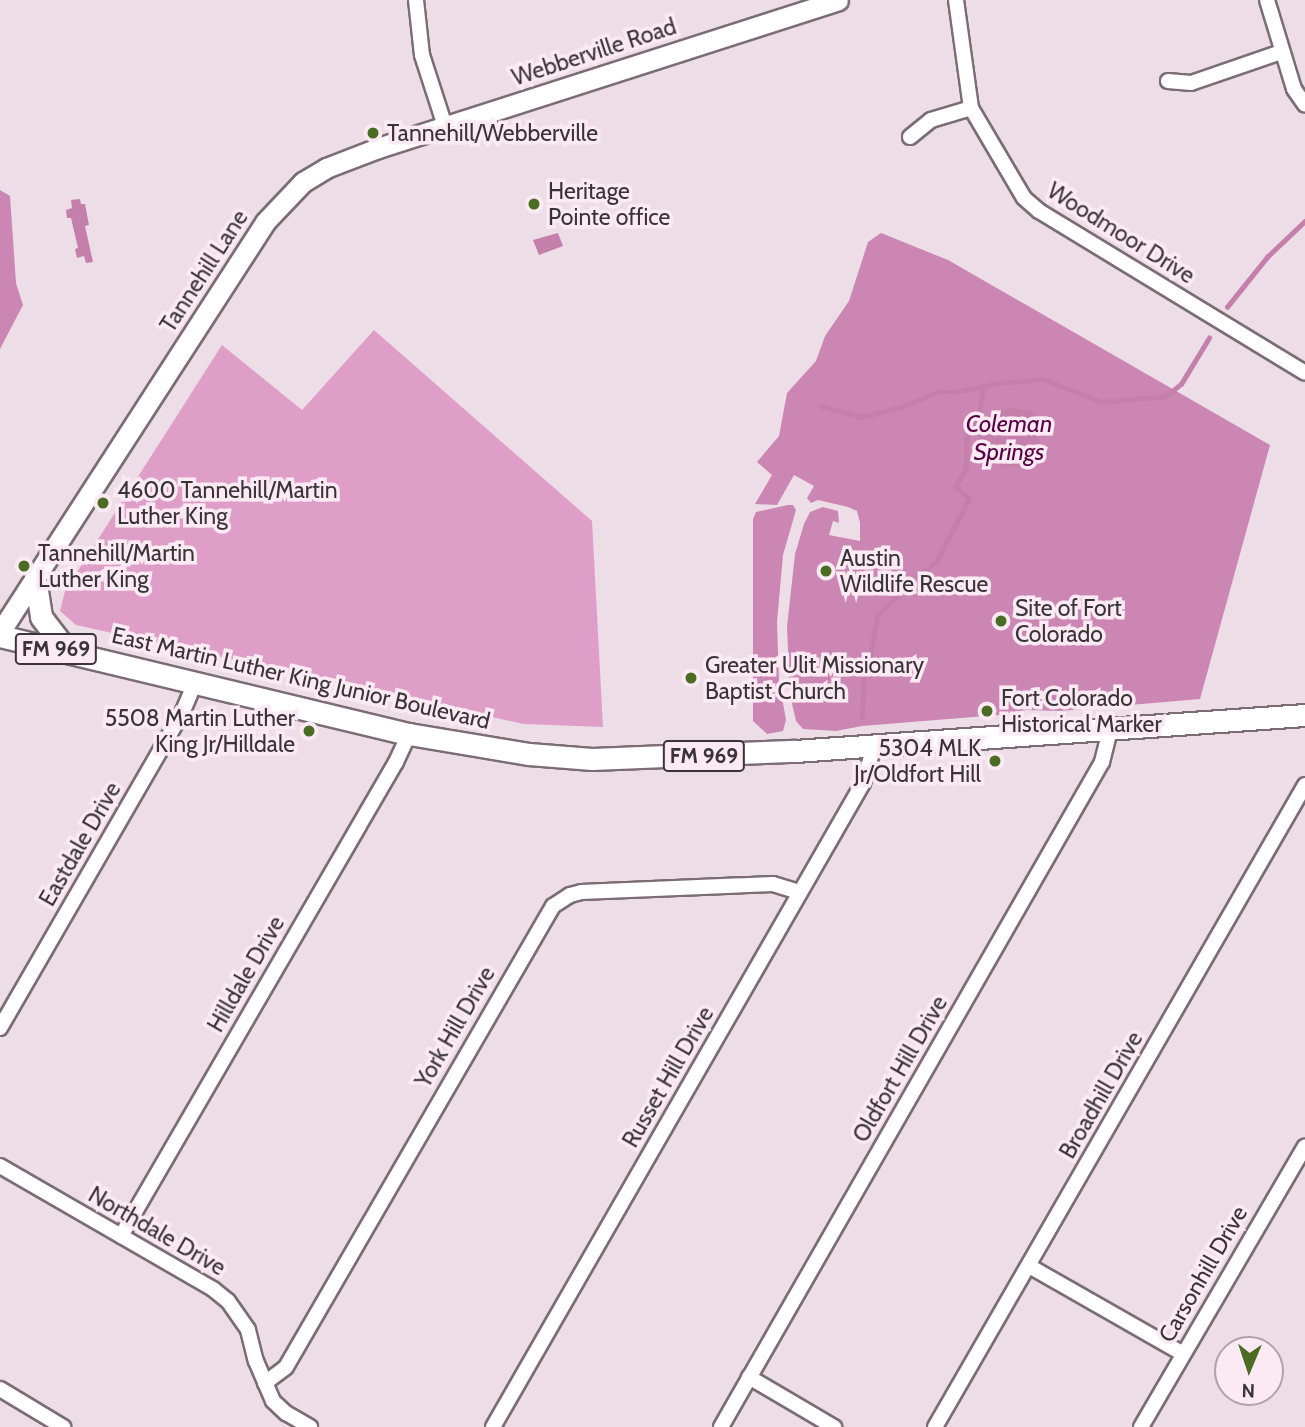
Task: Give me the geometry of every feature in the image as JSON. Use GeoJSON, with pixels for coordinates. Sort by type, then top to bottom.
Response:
{"type":"FeatureCollection","features":[{"type":"Feature","properties":{"kind":"main road"},"geometry":{"type":"LineString","coordinates":[[34,578],[41,617],[68,652]]}},
{"type":"Feature","properties":{"kind":"main road","name":"East Martin Luther King Junior Boulevard"},"geometry":{"type":"LineString","coordinates":[[0,634],[409,734],[529,754],[592,759],[874,746],[1305,715]]}},
{"type":"Feature","properties":{"kind":"street"},"geometry":{"type":"LineString","coordinates":[[416,0],[422,55],[445,126]]}},
{"type":"Feature","properties":{"kind":"street","name":"Webberville Road"},"geometry":{"type":"LineString","coordinates":[[445,126],[838,0]]}},
{"type":"Feature","properties":{"kind":"street","name":"Woodmoor Drive"},"geometry":{"type":"LineString","coordinates":[[956,0],[971,108],[1017,189],[1039,211],[1305,373]]}},
{"type":"Feature","properties":{"kind":"street"},"geometry":{"type":"LineString","coordinates":[[1267,0],[1294,89],[1305,105]]}},
{"type":"Feature","properties":{"kind":"street"},"geometry":{"type":"LineString","coordinates":[[1168,81],[1191,83],[1281,52]]}},
{"type":"Feature","properties":{"kind":"street"},"geometry":{"type":"LineString","coordinates":[[910,137],[931,120],[971,108]]}},
{"type":"Feature","properties":{"kind":"street","name":"Tannehill Lane"},"geometry":{"type":"LineString","coordinates":[[0,634],[278,205],[303,182],[326,168],[445,126]]}},
{"type":"Feature","properties":{"kind":"street","name":"Eastdale Drive"},"geometry":{"type":"LineString","coordinates":[[0,1028],[183,711],[196,681]]}},
{"type":"Feature","properties":{"kind":"street","name":"Oldfort Hill Drive"},"geometry":{"type":"LineString","coordinates":[[721,1427],[1102,762],[1110,730]]}},
{"type":"Feature","properties":{"kind":"street","name":"Hilldale Drive"},"geometry":{"type":"LineString","coordinates":[[121,1236],[396,762],[409,734]]}},
{"type":"Feature","properties":{"kind":"street","name":"Russet Hill Drive"},"geometry":{"type":"LineString","coordinates":[[493,1427],[863,783],[874,746]]}},
{"type":"Feature","properties":{"kind":"street","name":"Broadhill Drive"},"geometry":{"type":"LineString","coordinates":[[935,1427],[1305,785]]}},
{"type":"Feature","properties":{"kind":"street","name":"York Hill Drive"},"geometry":{"type":"LineString","coordinates":[[265,1383],[286,1367],[553,906],[570,895],[581,892],[773,884],[800,892]]}},
{"type":"Feature","properties":{"kind":"street","name":"Carsonhill Drive"},"geometry":{"type":"LineString","coordinates":[[1141,1427],[1305,1146]]}},
{"type":"Feature","properties":{"kind":"street","name":"Northdale Drive"},"geometry":{"type":"LineString","coordinates":[[0,1166],[213,1289],[228,1301],[248,1329],[265,1383],[274,1401],[286,1413],[310,1427]]}},
{"type":"Feature","properties":{"kind":"street"},"geometry":{"type":"LineString","coordinates":[[1029,1266],[1183,1354]]}},
{"type":"Feature","properties":{"kind":"street"},"geometry":{"type":"LineString","coordinates":[[749,1377],[834,1427]]}},
{"type":"Feature","properties":{"kind":"street"},"geometry":{"type":"LineString","coordinates":[[0,1389],[62,1427]]}},
{"type":"Feature","properties":{"kind":"shaded area"},"geometry":{"type":"Polygon","coordinates":[[[0,190],[10,196],[16,283],[23,305],[0,349],[0,190]]]}},
{"type":"Feature","properties":{"kind":"shaded area"},"geometry":{"type":"Polygon","coordinates":[[[881,233],[948,260],[1270,445],[1200,699],[1060,711],[1026,710],[998,715],[862,726],[836,731],[803,729],[796,721],[790,695],[787,627],[795,554],[804,524],[810,512],[823,507],[838,511],[839,523],[833,521],[829,535],[860,541],[860,523],[857,511],[848,507],[818,500],[811,503],[807,498],[814,486],[794,475],[777,505],[755,504],[772,475],[757,462],[779,436],[787,393],[816,361],[825,336],[849,301],[868,242],[881,233]]]}},
{"type":"Feature","properties":{"kind":"shaded area"},"geometry":{"type":"Polygon","coordinates":[[[374,330],[592,521],[603,727],[524,724],[76,625],[60,611],[65,591],[222,345],[302,410],[374,330]]]}},
{"type":"Feature","properties":{"kind":"shaded area"},"geometry":{"type":"Polygon","coordinates":[[[793,505],[796,510],[783,555],[777,622],[779,681],[786,720],[783,731],[767,734],[753,721],[753,519],[756,512],[793,505]]]}},
{"type":"Feature","properties":{"kind":"water"},"geometry":{"type":"Polygon","coordinates":[[[80,199],[81,204],[85,204],[89,225],[85,226],[93,262],[86,263],[84,256],[77,258],[75,249],[78,248],[71,218],[67,218],[66,210],[72,208],[71,200],[80,199]]]}},
{"type":"Feature","properties":{"kind":"water"},"geometry":{"type":"Polygon","coordinates":[[[558,233],[563,246],[539,255],[533,240],[558,233]]]}},
{"type":"Feature","properties":{"kind":"water","name":"Coleman Springs"},"geometry":{"type":"Polygon","coordinates":[[[1012,408],[1033,411],[1038,420],[1040,444],[1034,458],[1019,466],[1005,468],[985,458],[978,450],[978,428],[995,412],[1012,408]]]}},
{"type":"Feature","properties":{"kind":"waterway"},"geometry":{"type":"LineString","coordinates":[[1227,307],[1267,257],[1305,221]]}},
{"type":"Feature","properties":{"kind":"waterway"},"geometry":{"type":"LineString","coordinates":[[821,406],[862,417],[904,406],[937,392],[955,392],[1000,383],[1043,379],[1102,402],[1166,396],[1181,384],[1209,338]]}},
{"type":"Feature","properties":{"kind":"waterway"},"geometry":{"type":"LineString","coordinates":[[862,717],[864,667],[869,663],[877,616],[912,580],[936,562],[969,499],[955,487],[966,468],[966,439],[978,417],[984,387]]}},
{"type":"Feature","properties":{"kind":"place","name":"Tannehill/Webberville"},"geometry":{"type":"Point","coordinates":[373,133]}},
{"type":"Feature","properties":{"kind":"place","name":"Heritage Pointe office"},"geometry":{"type":"Point","coordinates":[534,204]}},
{"type":"Feature","properties":{"kind":"place","name":"4600 Tannehill/Martin Luther King"},"geometry":{"type":"Point","coordinates":[103,503]}},
{"type":"Feature","properties":{"kind":"place","name":"Tannehill/Martin Luther King"},"geometry":{"type":"Point","coordinates":[24,566]}},
{"type":"Feature","properties":{"kind":"place","name":"Austin Wildlife Rescue"},"geometry":{"type":"Point","coordinates":[826,571]}},
{"type":"Feature","properties":{"kind":"place","name":"Site of Fort Colorado"},"geometry":{"type":"Point","coordinates":[1001,621]}},
{"type":"Feature","properties":{"kind":"place","name":"Greater Ulit Missionary Baptist Church"},"geometry":{"type":"Point","coordinates":[691,678]}},
{"type":"Feature","properties":{"kind":"place","name":"Fort Colorado Historical Marker"},"geometry":{"type":"Point","coordinates":[987,711]}},
{"type":"Feature","properties":{"kind":"place","name":"5508 Martin Luther King Jr/Hilldale"},"geometry":{"type":"Point","coordinates":[309,731]}},
{"type":"Feature","properties":{"kind":"place","name":"5304 MLK Jr/Oldfort Hill"},"geometry":{"type":"Point","coordinates":[995,761]}}]}
